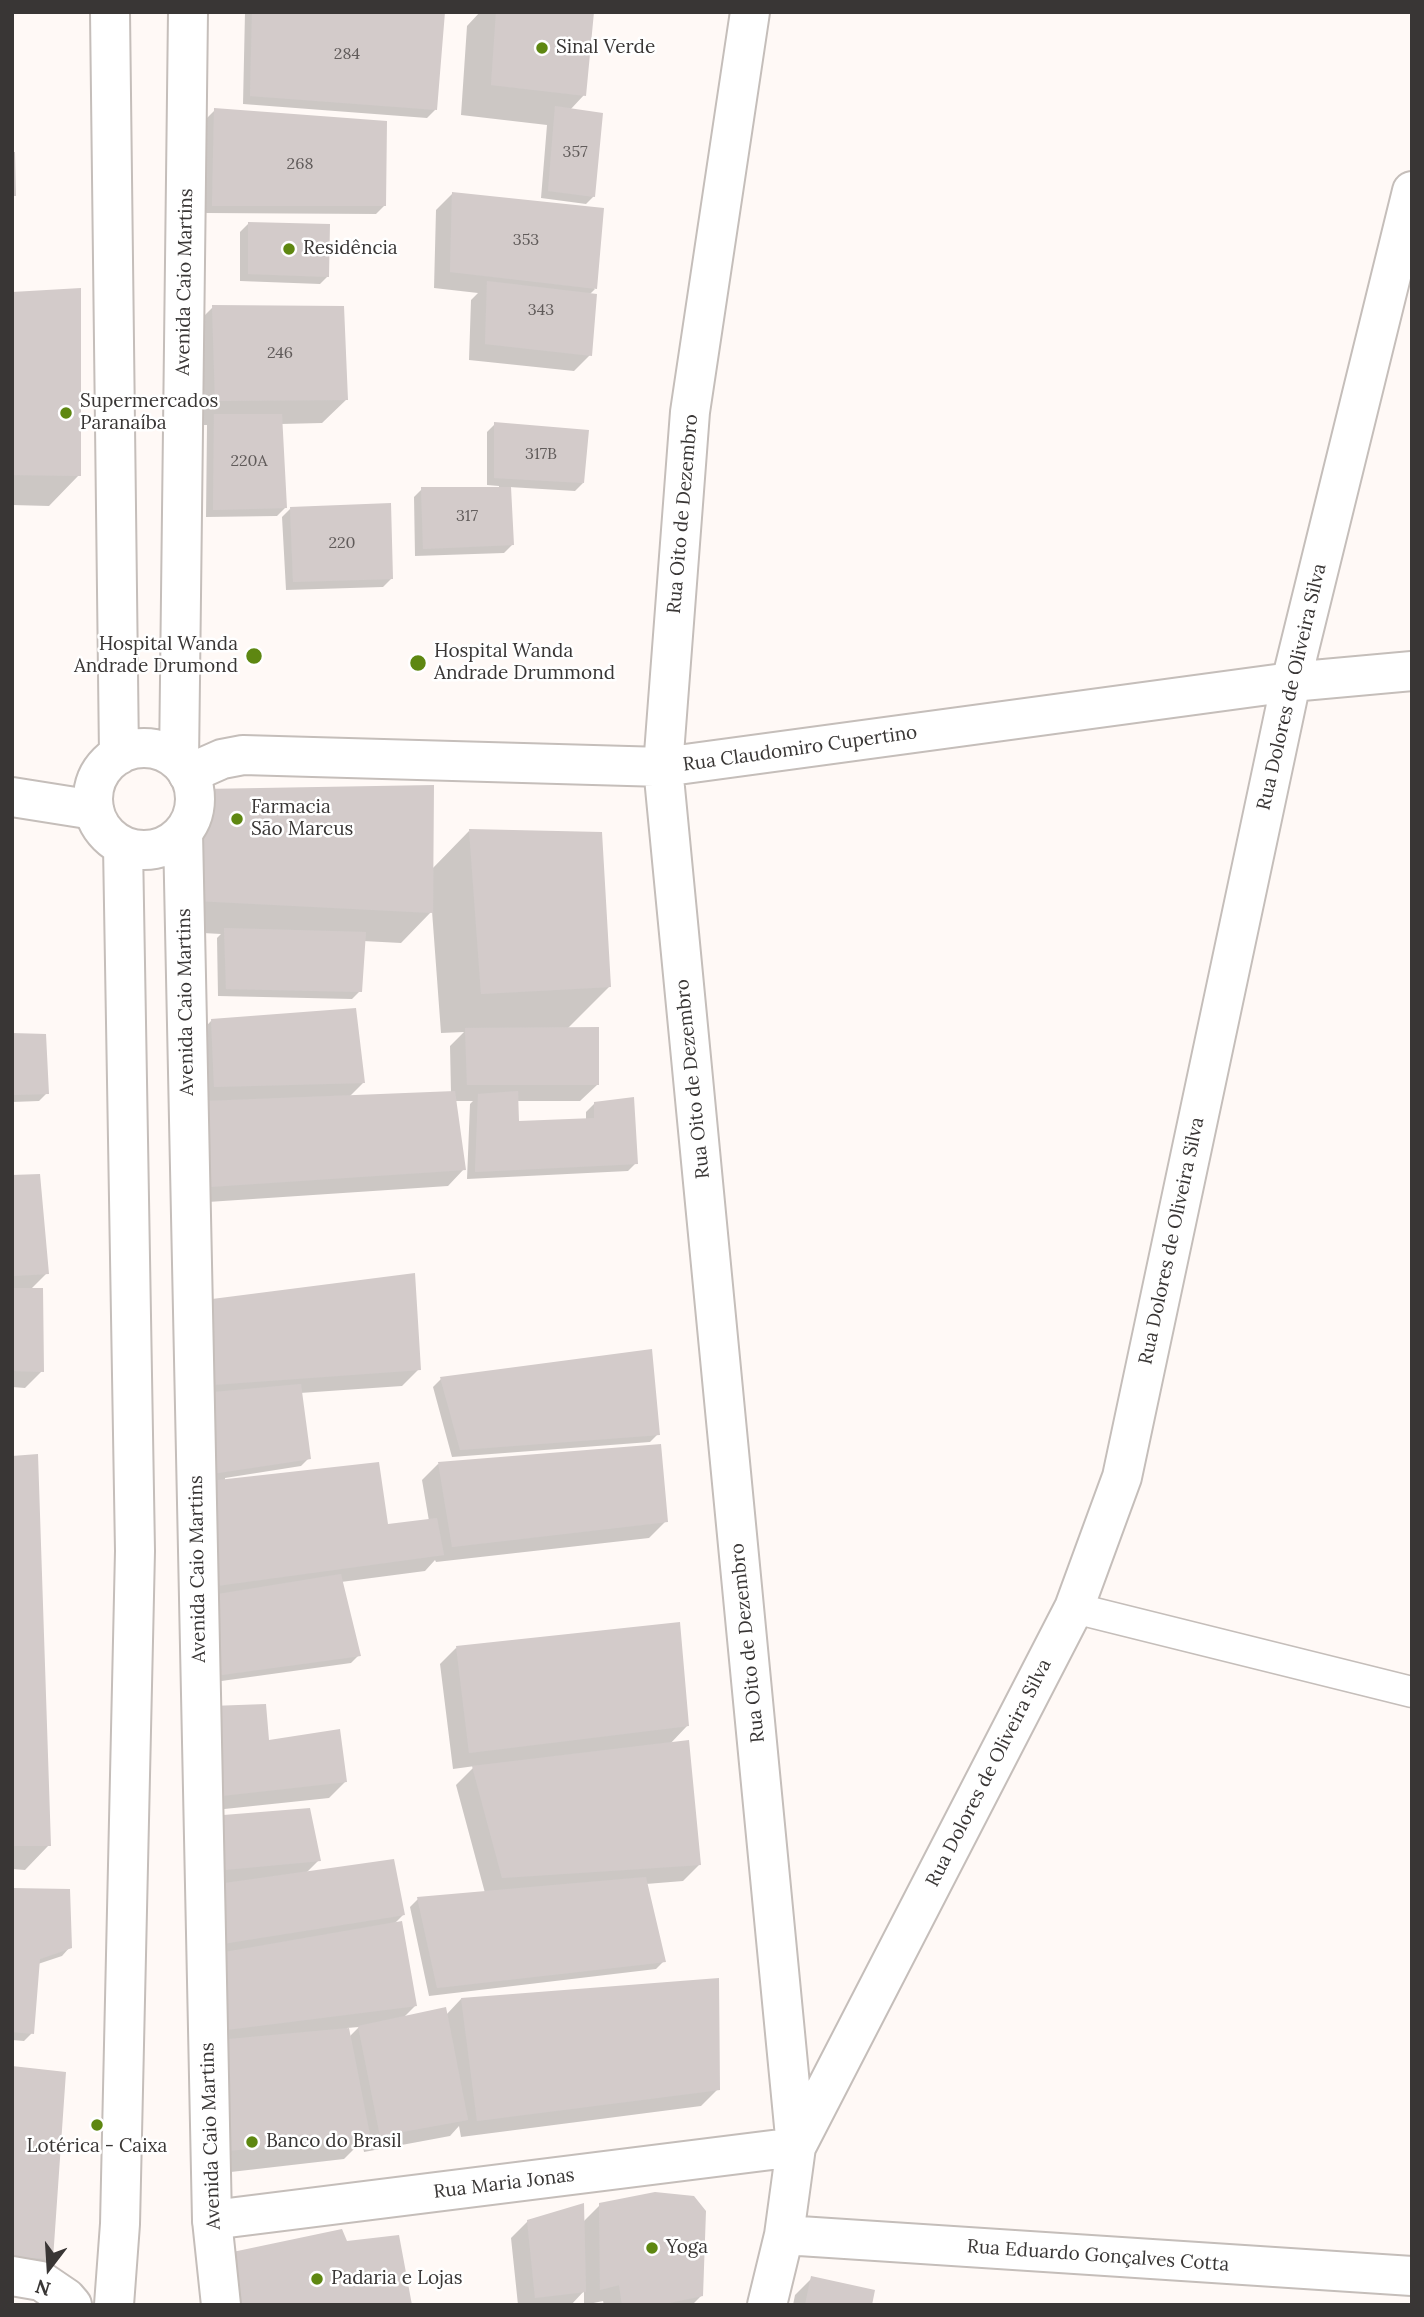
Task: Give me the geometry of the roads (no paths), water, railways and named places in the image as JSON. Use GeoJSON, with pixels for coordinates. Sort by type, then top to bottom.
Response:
{"type":"FeatureCollection","features":[{"type":"Feature","properties":{"kind":"street"},"geometry":{"type":"LineString","coordinates":[[110,12],[119,755]]}},
{"type":"Feature","properties":{"kind":"street","name":"Avenida Caio Martins"},"geometry":{"type":"LineString","coordinates":[[183,768],[188,12]]}},
{"type":"Feature","properties":{"kind":"street","name":"Rua Oito de Dezembro"},"geometry":{"type":"LineString","coordinates":[[750,12],[690,412],[663,767],[796,2147]]}},
{"type":"Feature","properties":{"kind":"street","name":"Rua Dolores de Oliveira Silva"},"geometry":{"type":"LineString","coordinates":[[784,2235],[796,2147],[1074,1608],[1122,1477],[1291,682],[1412,191]]}},
{"type":"Feature","properties":{"kind":"street","name":"Rua Claudomiro Cupertino"},"geometry":{"type":"LineString","coordinates":[[183,768],[243,755],[663,767],[1291,682],[1412,671]]}},
{"type":"Feature","properties":{"kind":"street"},"geometry":{"type":"LineString","coordinates":[[149,748],[165,753],[183,768],[195,789],[195,804],[191,820],[183,833],[169,843],[154,849],[138,850],[123,846],[99,825],[93,794],[106,765],[119,755],[149,748]]}},
{"type":"Feature","properties":{"kind":"street"},"geometry":{"type":"LineString","coordinates":[[12,797],[94,810]]}},
{"type":"Feature","properties":{"kind":"street","name":"Avenida Caio Martins"},"geometry":{"type":"LineString","coordinates":[[183,833],[212,2220],[221,2305]]}},
{"type":"Feature","properties":{"kind":"street"},"geometry":{"type":"LineString","coordinates":[[114,2305],[120,2224],[135,1551],[123,846]]}},
{"type":"Feature","properties":{"kind":"street","name":"Rua Maria Jonas"},"geometry":{"type":"LineString","coordinates":[[212,2220],[796,2147]]}},
{"type":"Feature","properties":{"kind":"street"},"geometry":{"type":"LineString","coordinates":[[767,2305],[784,2235]]}},
{"type":"Feature","properties":{"kind":"street","name":"Rua Eduardo Gonçalves Cotta"},"geometry":{"type":"LineString","coordinates":[[784,2235],[1409,2286]]}},
{"type":"Feature","properties":{"kind":"street"},"geometry":{"type":"LineString","coordinates":[[12,2276],[41,2281],[72,2305]]}},
{"type":"Feature","properties":{"kind":"lane"},"geometry":{"type":"LineString","coordinates":[[1074,1608],[1412,1692]]}},
{"type":"Feature","properties":{"kind":"place","name":"Sinal Verde"},"geometry":{"type":"Point","coordinates":[542,48]}},
{"type":"Feature","properties":{"kind":"place","name":"Residência"},"geometry":{"type":"Point","coordinates":[289,249]}},
{"type":"Feature","properties":{"kind":"place","name":"Supermercados Paranaíba"},"geometry":{"type":"Point","coordinates":[66,413]}},
{"type":"Feature","properties":{"kind":"place","name":"Hospital Wanda Andrade Drumond"},"geometry":{"type":"Point","coordinates":[254,656]}},
{"type":"Feature","properties":{"kind":"place","name":"Hospital Wanda Andrade Drummond"},"geometry":{"type":"Point","coordinates":[418,663]}},
{"type":"Feature","properties":{"kind":"place","name":"Farmacia São Marcus"},"geometry":{"type":"Point","coordinates":[237,819]}},
{"type":"Feature","properties":{"kind":"place","name":"Lotérica - Caixa"},"geometry":{"type":"Point","coordinates":[97,2125]}},
{"type":"Feature","properties":{"kind":"place","name":"Banco do Brasil"},"geometry":{"type":"Point","coordinates":[252,2142]}},
{"type":"Feature","properties":{"kind":"place","name":"Yoga"},"geometry":{"type":"Point","coordinates":[652,2248]}},
{"type":"Feature","properties":{"kind":"place","name":"Padaria e Lojas"},"geometry":{"type":"Point","coordinates":[317,2279]}}]}
